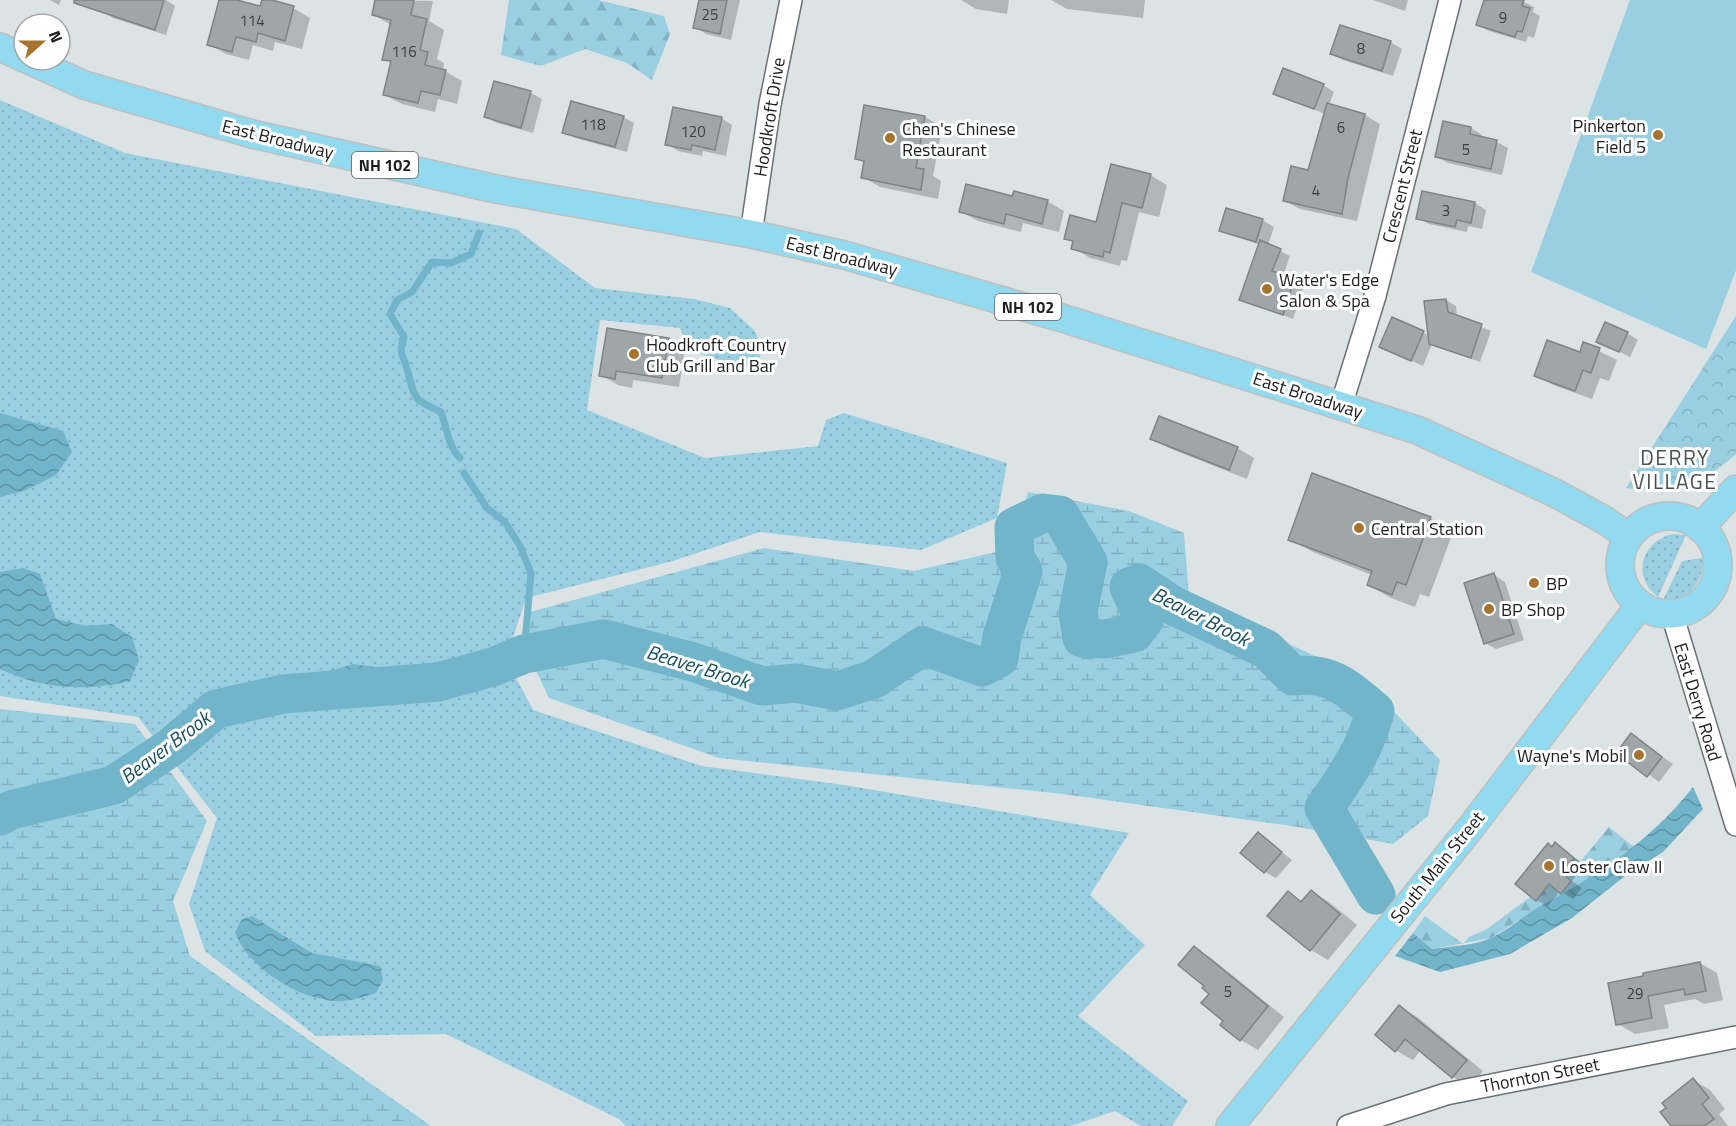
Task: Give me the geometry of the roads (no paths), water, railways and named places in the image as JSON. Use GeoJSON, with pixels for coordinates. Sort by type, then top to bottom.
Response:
{"type":"FeatureCollection","features":[{"type":"Feature","properties":{"kind":"main road","name":"East Broadway"},"geometry":{"type":"LineString","coordinates":[[55,72],[84,85],[252,134],[338,155],[496,189],[751,234],[916,274],[1417,430],[1545,488],[1606,521],[1629,537]]}},
{"type":"Feature","properties":{"kind":"main road"},"geometry":{"type":"LineString","coordinates":[[1700,528],[1736,489]]}},
{"type":"Feature","properties":{"kind":"main road"},"geometry":{"type":"LineString","coordinates":[[1660,517],[1689,520],[1700,528],[1715,551],[1726,581],[1711,590],[1701,602],[1687,610],[1672,614],[1656,612],[1640,605],[1629,593],[1622,578],[1622,552],[1629,537],[1646,522],[1660,517]]}},
{"type":"Feature","properties":{"kind":"main road","name":"South Main Street"},"geometry":{"type":"LineString","coordinates":[[1230,1126],[1514,772],[1640,605]]}},
{"type":"Feature","properties":{"kind":"street","name":"Hoodkroft Drive"},"geometry":{"type":"LineString","coordinates":[[751,234],[772,94],[791,0]]}},
{"type":"Feature","properties":{"kind":"street","name":"Crescent Street"},"geometry":{"type":"LineString","coordinates":[[1341,406],[1374,297],[1450,0]]}},
{"type":"Feature","properties":{"kind":"street","name":"East Derry Road"},"geometry":{"type":"LineString","coordinates":[[1672,614],[1736,825]]}},
{"type":"Feature","properties":{"kind":"street","name":"Thornton Street"},"geometry":{"type":"LineString","coordinates":[[1348,1126],[1394,1118],[1446,1094],[1736,1037]]}},
{"type":"Feature","properties":{"kind":"water"},"geometry":{"type":"Polygon","coordinates":[[[0,413],[63,431],[72,452],[56,475],[24,491],[0,497],[0,413]]]}},
{"type":"Feature","properties":{"kind":"water"},"geometry":{"type":"Polygon","coordinates":[[[23,568],[40,574],[56,619],[86,626],[112,624],[132,637],[139,660],[130,681],[97,687],[64,687],[31,681],[0,669],[0,572],[23,568]]]}},
{"type":"Feature","properties":{"kind":"water"},"geometry":{"type":"Polygon","coordinates":[[[517,651],[524,669],[507,672],[456,693],[362,685],[338,689],[289,712],[229,717],[231,701],[300,684],[323,673],[353,664],[443,673],[468,668],[517,651]]]}},
{"type":"Feature","properties":{"kind":"water"},"geometry":{"type":"Polygon","coordinates":[[[1693,787],[1703,809],[1663,852],[1625,876],[1572,918],[1510,954],[1440,972],[1395,956],[1413,933],[1432,949],[1477,943],[1497,935],[1621,856],[1659,824],[1693,787]]]}},
{"type":"Feature","properties":{"kind":"water"},"geometry":{"type":"Polygon","coordinates":[[[252,916],[312,953],[380,966],[383,980],[376,993],[350,1000],[320,999],[276,979],[251,958],[235,932],[242,919],[252,916]]]}},
{"type":"Feature","properties":{"kind":"waterway"},"geometry":{"type":"LineString","coordinates":[[460,458],[450,442],[441,412],[424,404],[414,393],[402,354],[404,337],[390,314],[397,300],[412,292],[432,262],[451,263],[471,254],[479,233]]}},
{"type":"Feature","properties":{"kind":"waterway"},"geometry":{"type":"LineString","coordinates":[[464,473],[487,508],[505,522],[520,546],[531,573],[524,654]]}},
{"type":"Feature","properties":{"kind":"waterway","name":"Beaver Brook"},"geometry":{"type":"LineString","coordinates":[[0,816],[11,810],[114,785],[171,747],[216,709],[283,694],[438,682],[493,667],[524,654],[604,639],[693,662],[762,686],[796,683],[837,691],[874,679],[923,646],[982,667],[999,658],[1002,637],[1023,571],[1015,558],[1014,527],[1043,513],[1060,515],[1088,562],[1078,612],[1082,638],[1105,639],[1134,633],[1144,620],[1129,587],[1139,583],[1174,606],[1266,649],[1293,676],[1318,676],[1338,683],[1375,711],[1361,750],[1324,808],[1376,895]]}},
{"type":"Feature","properties":{"kind":"place","name":"Pinkerton Field 5"},"geometry":{"type":"Point","coordinates":[1658,135]}},
{"type":"Feature","properties":{"kind":"place","name":"Chen's Chinese Restaurant"},"geometry":{"type":"Point","coordinates":[890,138]}},
{"type":"Feature","properties":{"kind":"place","name":"Water's Edge Salon & Spa"},"geometry":{"type":"Point","coordinates":[1267,289]}},
{"type":"Feature","properties":{"kind":"place","name":"Hoodkroft Country Club Grill and Bar"},"geometry":{"type":"Point","coordinates":[634,354]}},
{"type":"Feature","properties":{"kind":"place","name":"Central Station"},"geometry":{"type":"Point","coordinates":[1359,528]}},
{"type":"Feature","properties":{"kind":"place","name":"BP"},"geometry":{"type":"Point","coordinates":[1534,583]}},
{"type":"Feature","properties":{"kind":"place","name":"BP Shop"},"geometry":{"type":"Point","coordinates":[1489,609]}},
{"type":"Feature","properties":{"kind":"place","name":"Wayne's Mobil"},"geometry":{"type":"Point","coordinates":[1639,755]}},
{"type":"Feature","properties":{"kind":"place","name":"Loster Claw II"},"geometry":{"type":"Point","coordinates":[1549,866]}},
{"type":"Feature","properties":{"kind":"district","name":"DERRY VILLAGE"},"geometry":{"type":"Point","coordinates":[1675,469]}}]}
